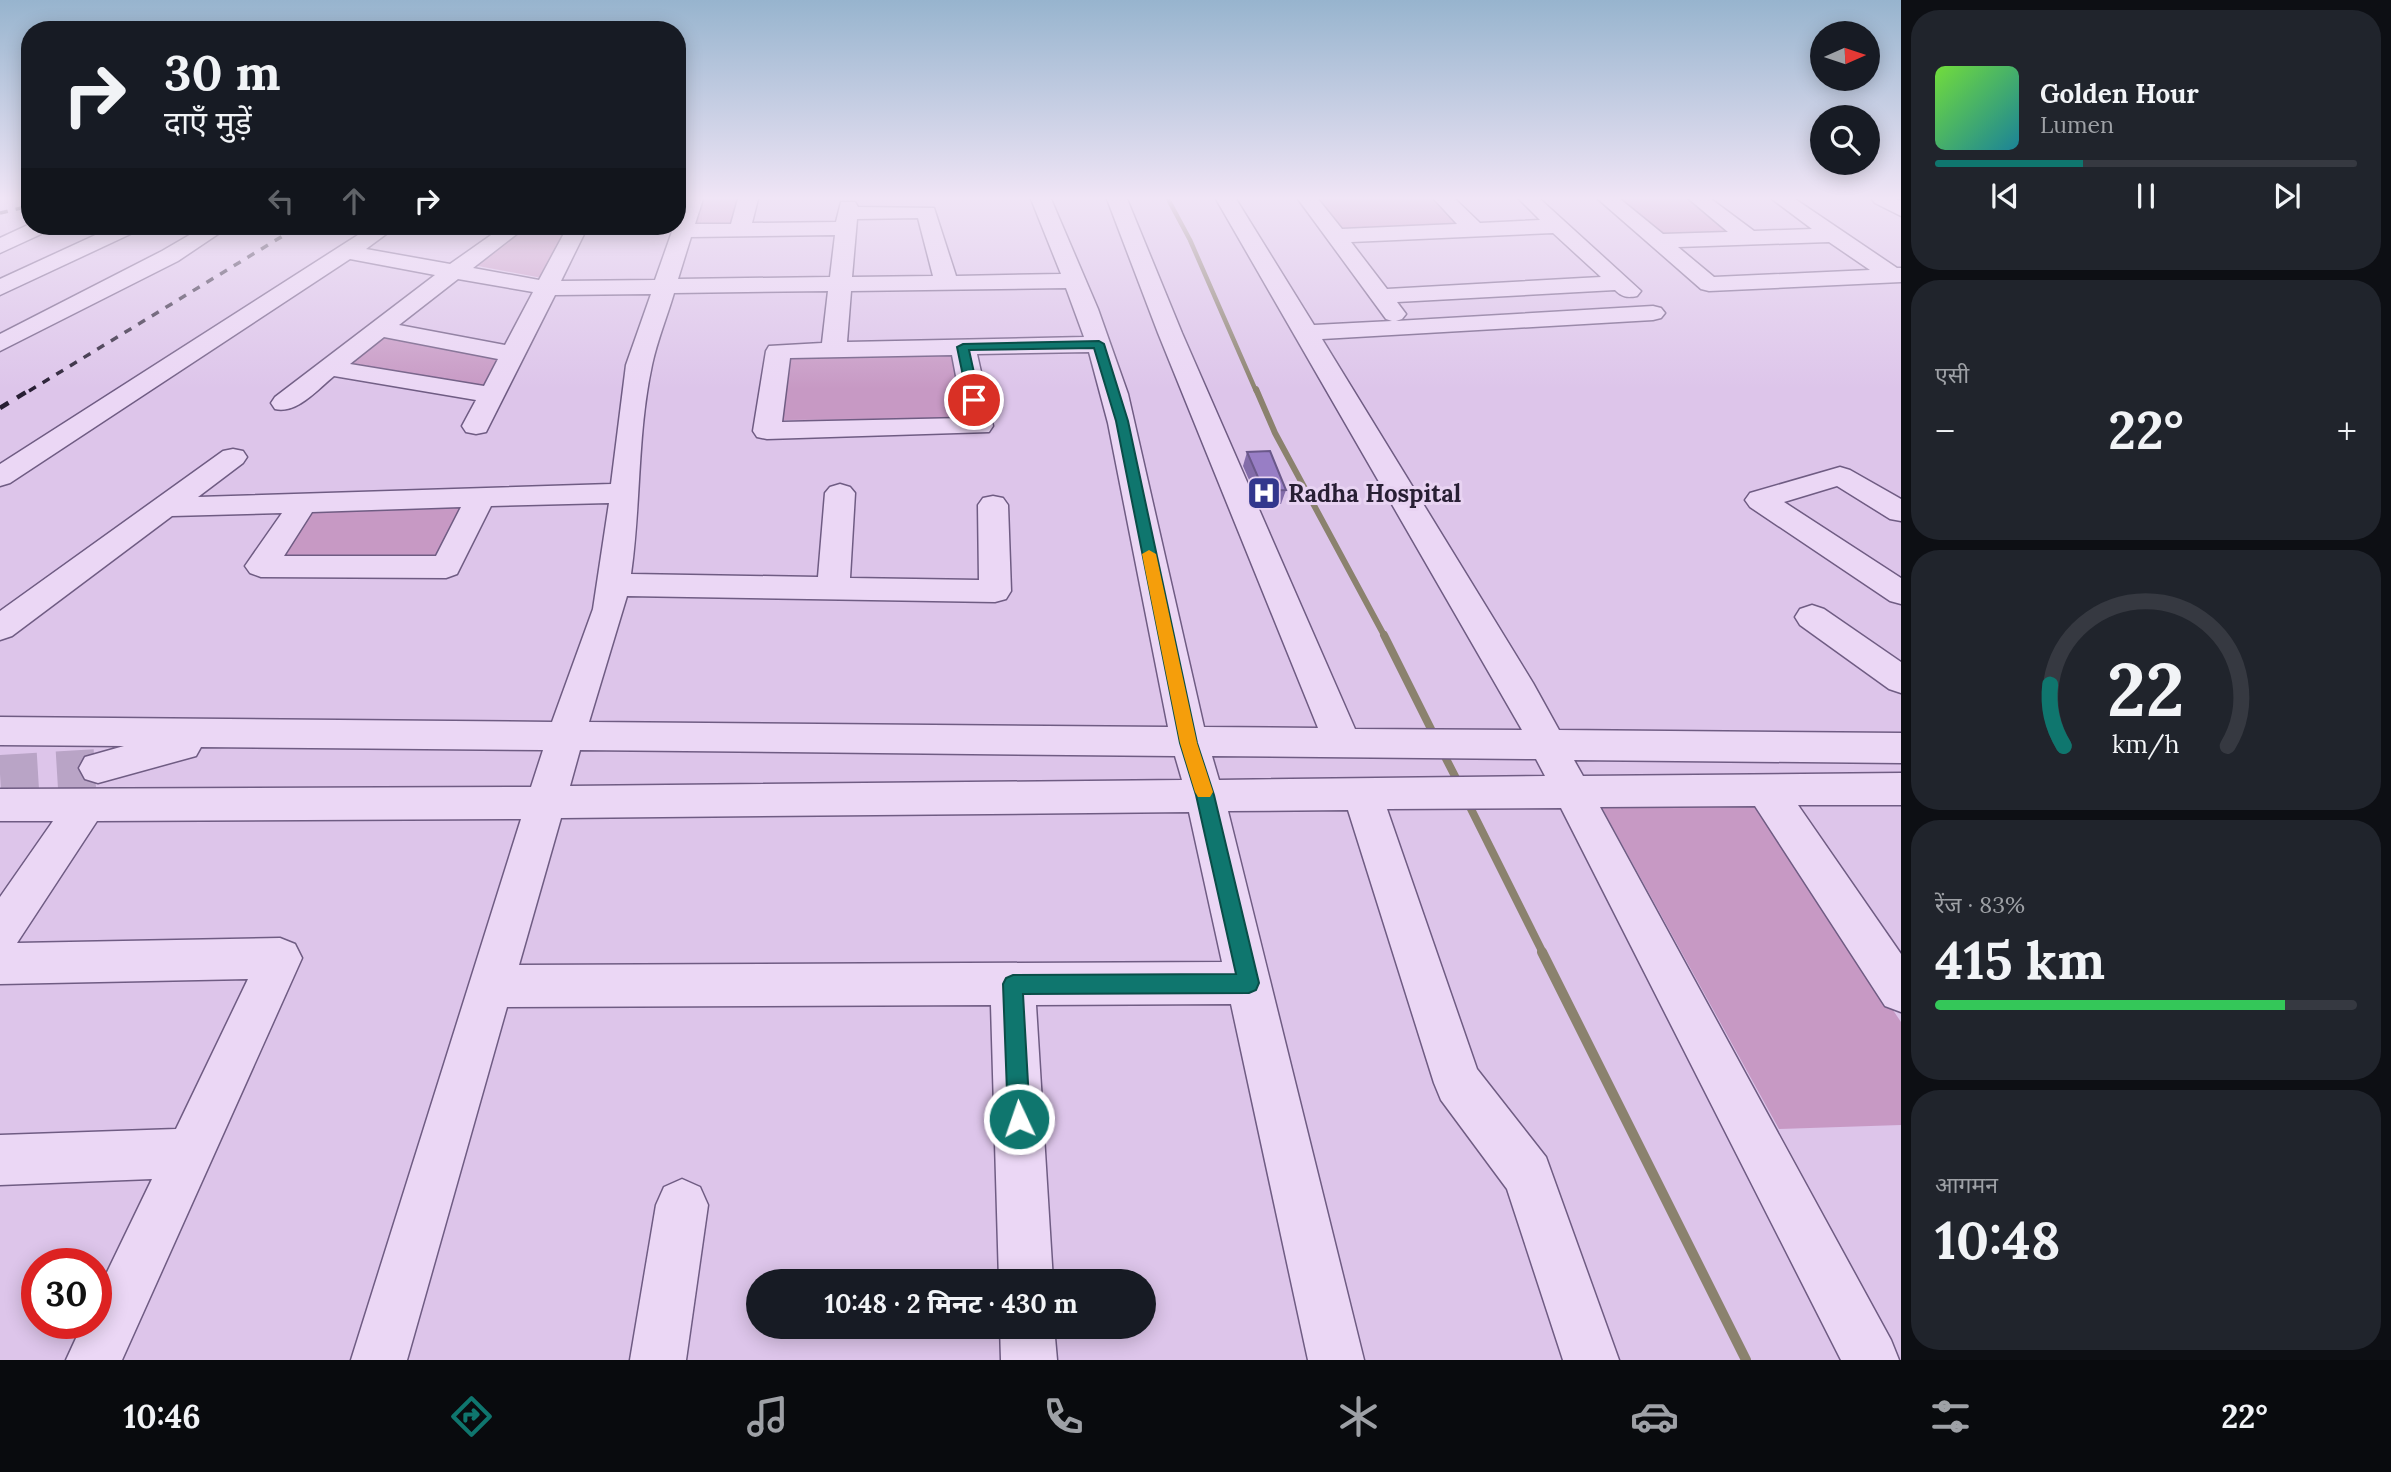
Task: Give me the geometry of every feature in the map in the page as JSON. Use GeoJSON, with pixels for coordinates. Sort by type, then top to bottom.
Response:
{"type":"FeatureCollection","features":[{"type":"Feature","properties":{"kind":"street"},"geometry":{"type":"LineString","coordinates":[[10,301],[73,262]]}},
{"type":"Feature","properties":{"kind":"street"},"geometry":{"type":"LineString","coordinates":[[0,344],[157,262]]}},
{"type":"Feature","properties":{"kind":"street"},"geometry":{"type":"LineString","coordinates":[[0,477],[331,262]]}},
{"type":"Feature","properties":{"kind":"street"},"geometry":{"type":"LineString","coordinates":[[402,262],[547,288],[664,289],[1075,281]]}},
{"type":"Feature","properties":{"kind":"street"},"geometry":{"type":"LineString","coordinates":[[284,403],[466,262]]}},
{"type":"Feature","properties":{"kind":"street"},"geometry":{"type":"LineString","coordinates":[[476,426],[560,262]]}},
{"type":"Feature","properties":{"kind":"street"},"geometry":{"type":"LineString","coordinates":[[379,1360],[565,738],[609,610],[622,531],[630,427],[639,365],[673,262]]}},
{"type":"Feature","properties":{"kind":"street"},"geometry":{"type":"LineString","coordinates":[[834,349],[843,262]]}},
{"type":"Feature","properties":{"kind":"street"},"geometry":{"type":"LineString","coordinates":[[941,262],[947,284]]}},
{"type":"Feature","properties":{"kind":"street"},"geometry":{"type":"LineString","coordinates":[[1067,262],[1099,344],[1122,421],[1188,743],[1205,795],[1336,1360]]}},
{"type":"Feature","properties":{"kind":"street"},"geometry":{"type":"LineString","coordinates":[[1142,262],[1343,744]]}},
{"type":"Feature","properties":{"kind":"street"},"geometry":{"type":"LineString","coordinates":[[1264,262],[1520,692],[1871,1360]]}},
{"type":"Feature","properties":{"kind":"street"},"geometry":{"type":"LineString","coordinates":[[1355,262],[1404,328]]}},
{"type":"Feature","properties":{"kind":"street"},"geometry":{"type":"LineString","coordinates":[[1307,333],[1653,313],[1598,262]]}},
{"type":"Feature","properties":{"kind":"street"},"geometry":{"type":"LineString","coordinates":[[1684,262],[1709,284],[1896,275]]}},
{"type":"Feature","properties":{"kind":"street"},"geometry":{"type":"LineString","coordinates":[[1877,262],[1896,275]]}},
{"type":"Feature","properties":{"kind":"street"},"geometry":{"type":"LineString","coordinates":[[1380,296],[1620,283]]}},
{"type":"Feature","properties":{"kind":"street"},"geometry":{"type":"LineString","coordinates":[[10,301],[53,316]]}},
{"type":"Feature","properties":{"kind":"street"},"geometry":{"type":"LineString","coordinates":[[379,329],[513,354]]}},
{"type":"Feature","properties":{"kind":"street"},"geometry":{"type":"LineString","coordinates":[[963,347],[979,426],[767,431],[778,351],[1099,344]]}},
{"type":"Feature","properties":{"kind":"street"},"geometry":{"type":"LineString","coordinates":[[330,368],[492,396]]}},
{"type":"Feature","properties":{"kind":"street"},"geometry":{"type":"LineString","coordinates":[[0,628],[233,457]]}},
{"type":"Feature","properties":{"kind":"street"},"geometry":{"type":"LineString","coordinates":[[1894,581],[1760,500],[1840,476],[1901,512]]}},
{"type":"Feature","properties":{"kind":"street"},"geometry":{"type":"LineString","coordinates":[[165,507],[625,493]]}},
{"type":"Feature","properties":{"kind":"street"},"geometry":{"type":"LineString","coordinates":[[833,589],[840,494]]}},
{"type":"Feature","properties":{"kind":"street"},"geometry":{"type":"LineString","coordinates":[[304,502],[261,566],[446,567],[481,497]]}},
{"type":"Feature","properties":{"kind":"street"},"geometry":{"type":"LineString","coordinates":[[613,585],[995,591],[993,505]]}},
{"type":"Feature","properties":{"kind":"street"},"geometry":{"type":"LineString","coordinates":[[1812,617],[1901,680]]}},
{"type":"Feature","properties":{"kind":"street"},"geometry":{"type":"LineString","coordinates":[[0,731],[1901,748]]}},
{"type":"Feature","properties":{"kind":"street"},"geometry":{"type":"LineString","coordinates":[[191,805],[98,768],[228,734]]}},
{"type":"Feature","properties":{"kind":"street"},"geometry":{"type":"LineString","coordinates":[[0,805],[545,804],[1572,790],[1901,789]]}},
{"type":"Feature","properties":{"kind":"street"},"geometry":{"type":"LineString","coordinates":[[1766,790],[1900,988]]}},
{"type":"Feature","properties":{"kind":"street"},"geometry":{"type":"LineString","coordinates":[[1362,793],[1458,1083],[1528,1175],[1591,1360]]}},
{"type":"Feature","properties":{"kind":"street"},"geometry":{"type":"LineString","coordinates":[[0,932],[86,805]]}},
{"type":"Feature","properties":{"kind":"street"},"geometry":{"type":"LineString","coordinates":[[0,964],[280,958],[94,1360]]}},
{"type":"Feature","properties":{"kind":"street"},"geometry":{"type":"LineString","coordinates":[[491,986],[1249,983]]}},
{"type":"Feature","properties":{"kind":"street"},"geometry":{"type":"LineString","coordinates":[[1013,984],[1025,1269]]}},
{"type":"Feature","properties":{"kind":"street"},"geometry":{"type":"LineString","coordinates":[[0,1160],[190,1153]]}},
{"type":"Feature","properties":{"kind":"street"},"geometry":{"type":"LineString","coordinates":[[658,1360],[682,1206]]}},
{"type":"Feature","properties":{"kind":"street"},"geometry":{"type":"LineString","coordinates":[[1028,1339],[1029,1360]]}},
{"type":"Feature","properties":{"kind":"shaded area"},"geometry":{"type":"Polygon","coordinates":[[[476,262],[551,262],[542,278],[473,265],[476,262]]]}},
{"type":"Feature","properties":{"kind":"shaded area"},"geometry":{"type":"Polygon","coordinates":[[[385,335],[502,359],[486,386],[350,363],[385,335]]]}},
{"type":"Feature","properties":{"kind":"shaded area"},"geometry":{"type":"Polygon","coordinates":[[[956,354],[968,419],[780,420],[790,357],[956,354]]]}},
{"type":"Feature","properties":{"kind":"shaded area"},"geometry":{"type":"Polygon","coordinates":[[[467,504],[439,559],[276,558],[311,508],[467,504]]]}},
{"type":"Feature","properties":{"kind":"shaded area"},"geometry":{"type":"Polygon","coordinates":[[[1754,804],[1901,1022],[1901,1125],[1779,1129],[1602,808],[1754,804]]]}},
{"type":"Feature","properties":{"kind":"building"},"geometry":{"type":"Polygon","coordinates":[[[1270,451],[1286,490],[1264,491],[1247,452],[1270,451]]]}},
{"type":"Feature","properties":{"kind":"waterway"},"geometry":{"type":"LineString","coordinates":[[1200,262],[1256,391]]}},
{"type":"Feature","properties":{"kind":"waterway"},"geometry":{"type":"LineString","coordinates":[[1256,389],[1275,433],[1385,637]]}},
{"type":"Feature","properties":{"kind":"waterway"},"geometry":{"type":"LineString","coordinates":[[1385,637],[1435,737]]}},
{"type":"Feature","properties":{"kind":"waterway"},"geometry":{"type":"LineString","coordinates":[[1442,751],[1459,784]]}},
{"type":"Feature","properties":{"kind":"waterway"},"geometry":{"type":"LineString","coordinates":[[1467,801],[1543,953]]}},
{"type":"Feature","properties":{"kind":"waterway"},"geometry":{"type":"LineString","coordinates":[[1542,952],[1746,1360]]}},
{"type":"Feature","properties":{"kind":"tunnel"},"geometry":{"type":"LineString","coordinates":[[0,774],[98,768]]}},
{"type":"Feature","properties":{"kind":"railway"},"geometry":{"type":"LineString","coordinates":[[29,391],[239,262]]}},
{"type":"Feature","properties":{"kind":"railway"},"geometry":{"type":"LineString","coordinates":[[0,408],[31,389]]}},
{"type":"Feature","properties":{"kind":"slow traffic"},"geometry":{"type":"LineString","coordinates":[[1149,554],[1188,743],[1204,792]]}},
{"type":"Feature","properties":{"kind":"place","name":"Radha Hospital"},"geometry":{"type":"Point","coordinates":[1264,493]}},
{"type":"Feature","properties":{"kind":"route"},"geometry":{"type":"LineString","coordinates":[[974,400],[963,347],[1099,344],[1122,421],[1188,743],[1205,795],[1249,983],[1013,984],[1019,1119]]}}]}
